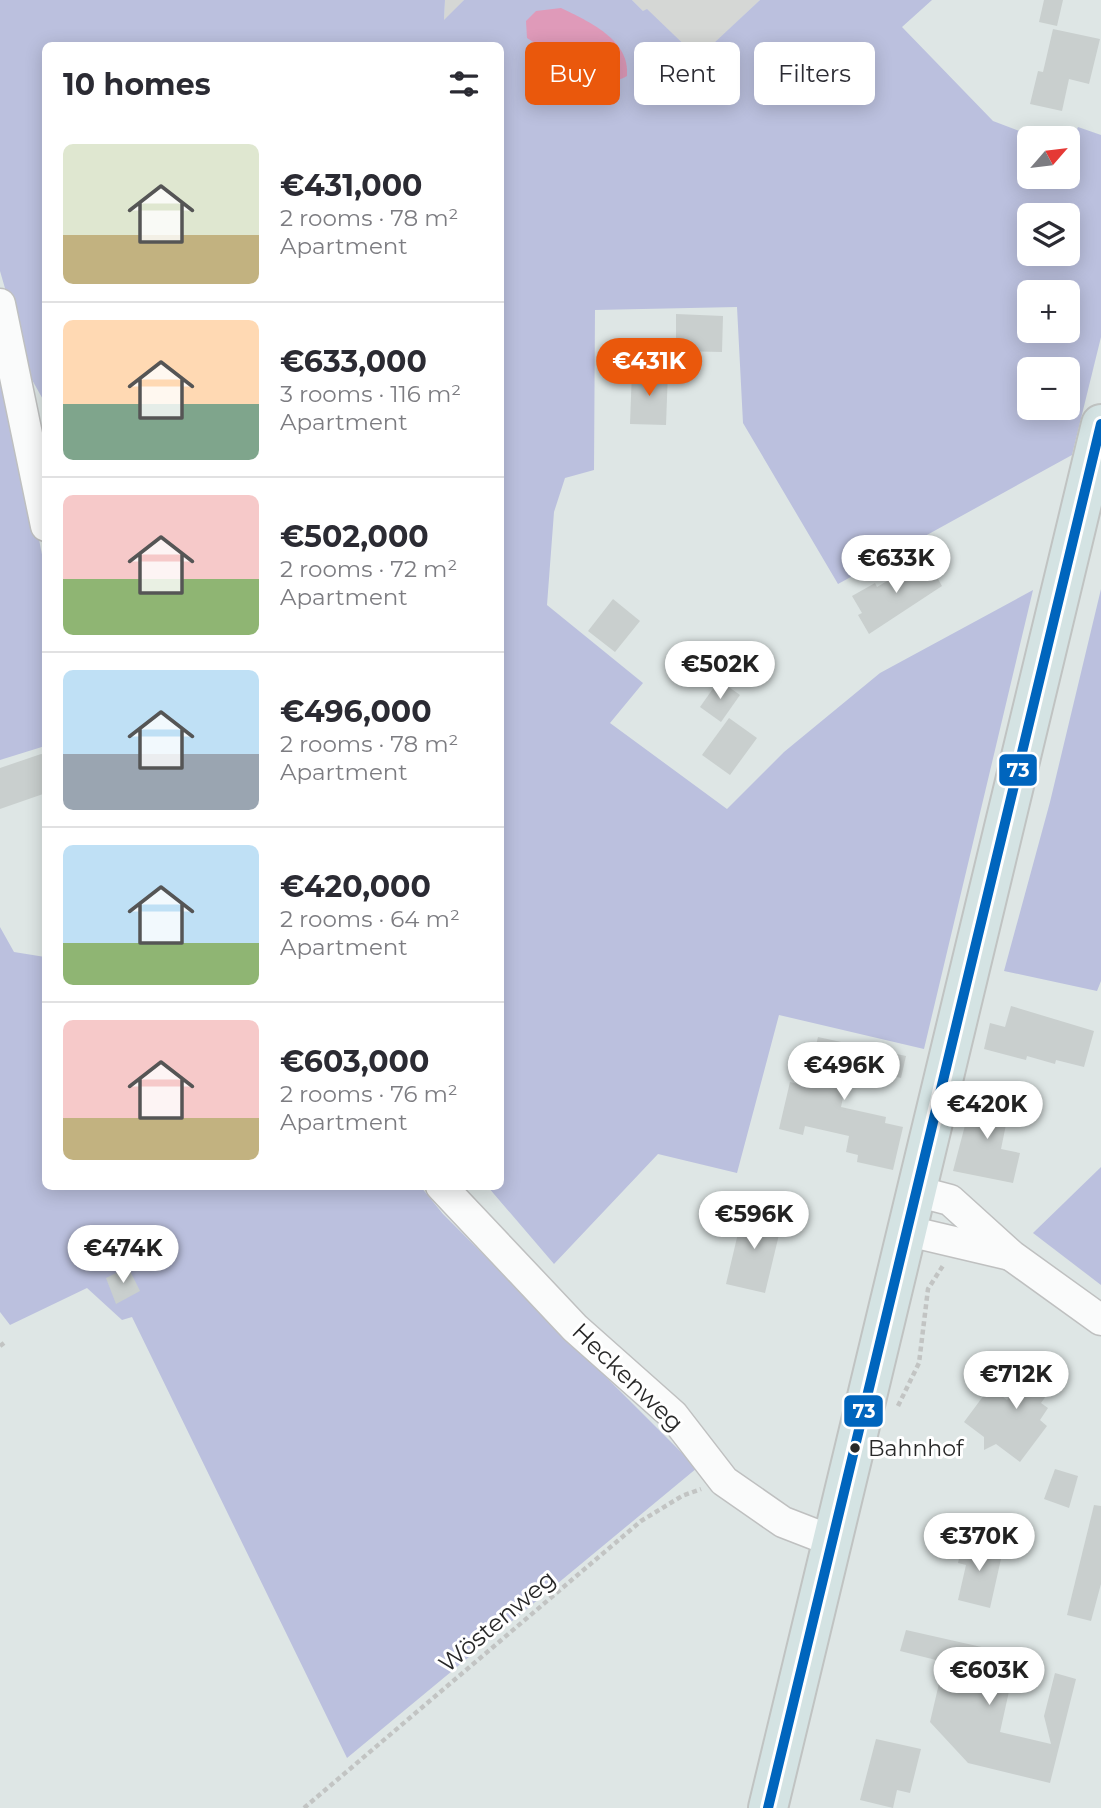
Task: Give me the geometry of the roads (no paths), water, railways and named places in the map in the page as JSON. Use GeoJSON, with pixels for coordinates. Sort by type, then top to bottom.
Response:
{"type":"FeatureCollection","features":[{"type":"Feature","properties":{"kind":"main road"},"geometry":{"type":"LineString","coordinates":[[768,1808],[1101,424]]}},
{"type":"Feature","properties":{"kind":"street"},"geometry":{"type":"LineString","coordinates":[[0,304],[42,507]]}},
{"type":"Feature","properties":{"kind":"street","name":"Heckenweg"},"geometry":{"type":"LineString","coordinates":[[446,1190],[575,1328],[673,1415],[724,1481],[783,1522],[832,1541]]}},
{"type":"Feature","properties":{"kind":"street"},"geometry":{"type":"LineString","coordinates":[[916,1191],[950,1200],[1012,1256],[1101,1320]]}},
{"type":"Feature","properties":{"kind":"street"},"geometry":{"type":"LineString","coordinates":[[908,1231],[1012,1256]]}},
{"type":"Feature","properties":{"kind":"place","name":"Bahnhof"},"geometry":{"type":"Point","coordinates":[855,1448]}}]}
